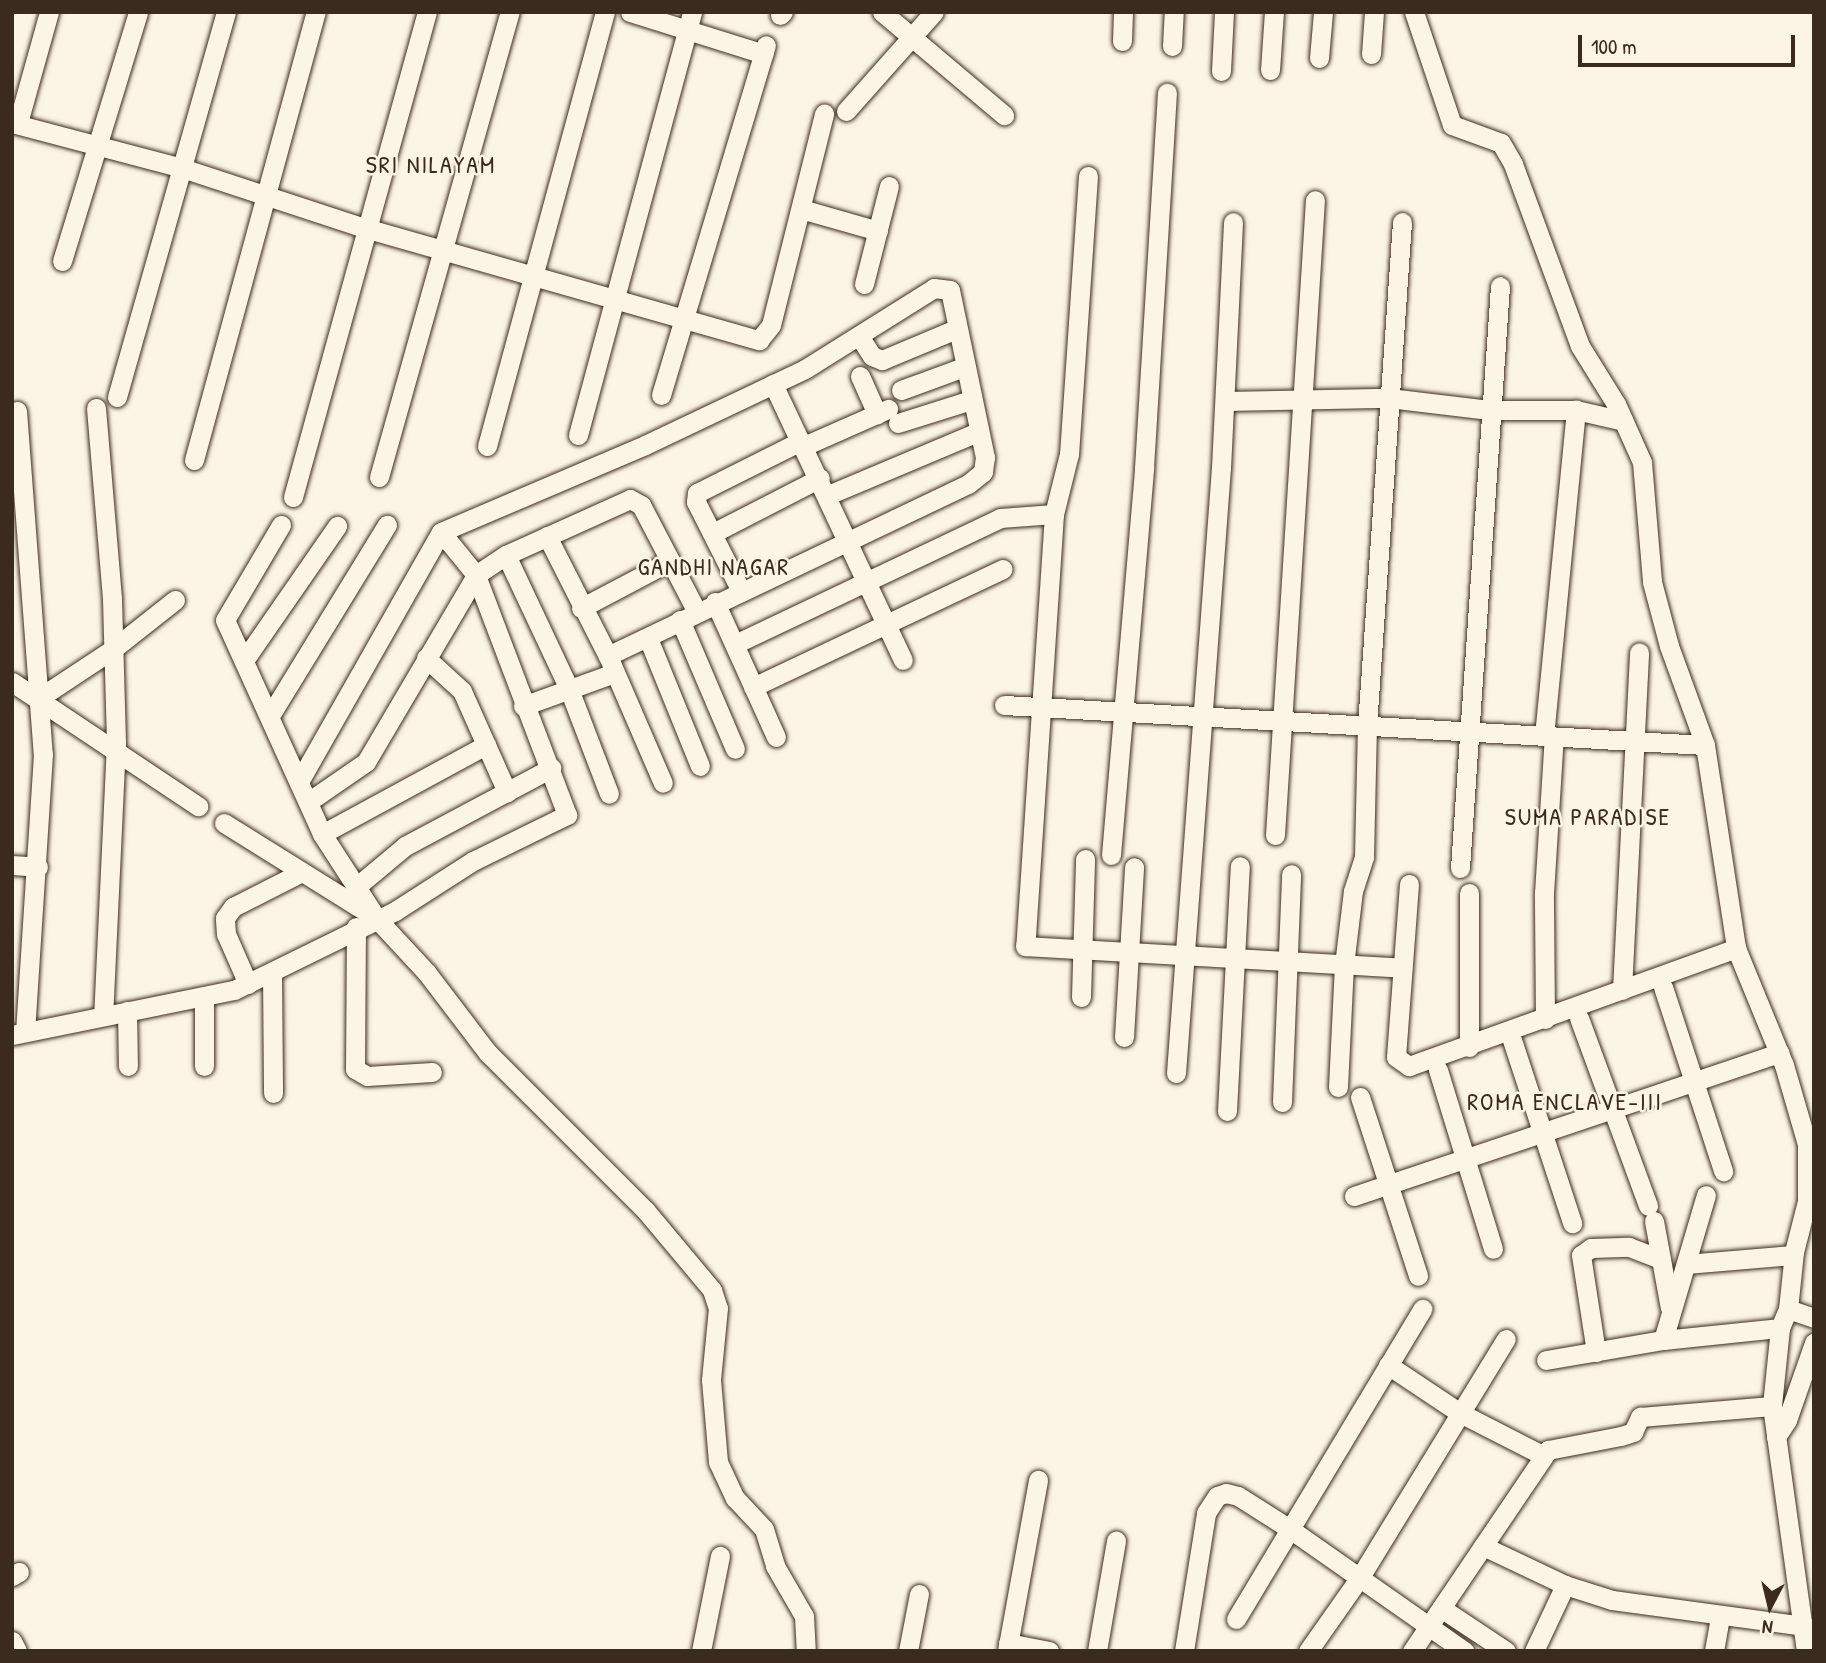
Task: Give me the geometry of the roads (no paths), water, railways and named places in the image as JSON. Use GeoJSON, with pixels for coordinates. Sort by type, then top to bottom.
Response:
{"type":"FeatureCollection","features":[{"type":"Feature","properties":{"kind":"street"},"geometry":{"type":"LineString","coordinates":[[49,12],[15,123],[181,168],[365,228],[534,275],[616,302],[683,321],[763,338],[801,208],[824,114]]}},
{"type":"Feature","properties":{"kind":"street"},"geometry":{"type":"LineString","coordinates":[[62,261],[138,12]]}},
{"type":"Feature","properties":{"kind":"street"},"geometry":{"type":"LineString","coordinates":[[117,397],[226,12]]}},
{"type":"Feature","properties":{"kind":"street"},"geometry":{"type":"LineString","coordinates":[[194,460],[316,12]]}},
{"type":"Feature","properties":{"kind":"street"},"geometry":{"type":"LineString","coordinates":[[293,497],[426,12]]}},
{"type":"Feature","properties":{"kind":"street"},"geometry":{"type":"LineString","coordinates":[[379,477],[510,12]]}},
{"type":"Feature","properties":{"kind":"street"},"geometry":{"type":"LineString","coordinates":[[487,446],[605,12]]}},
{"type":"Feature","properties":{"kind":"street"},"geometry":{"type":"LineString","coordinates":[[630,12],[689,22],[765,50],[661,395]]}},
{"type":"Feature","properties":{"kind":"street"},"geometry":{"type":"LineString","coordinates":[[882,12],[1004,115]]}},
{"type":"Feature","properties":{"kind":"street"},"geometry":{"type":"LineString","coordinates":[[846,111],[934,12]]}},
{"type":"Feature","properties":{"kind":"street"},"geometry":{"type":"LineString","coordinates":[[1122,41],[1123,12]]}},
{"type":"Feature","properties":{"kind":"street"},"geometry":{"type":"LineString","coordinates":[[1172,46],[1174,12]]}},
{"type":"Feature","properties":{"kind":"street"},"geometry":{"type":"LineString","coordinates":[[1221,71],[1224,12]]}},
{"type":"Feature","properties":{"kind":"street"},"geometry":{"type":"LineString","coordinates":[[1270,69],[1274,12]]}},
{"type":"Feature","properties":{"kind":"street"},"geometry":{"type":"LineString","coordinates":[[1319,58],[1323,12]]}},
{"type":"Feature","properties":{"kind":"street"},"geometry":{"type":"LineString","coordinates":[[1371,54],[1374,12]]}},
{"type":"Feature","properties":{"kind":"street"},"geometry":{"type":"LineString","coordinates":[[1414,12],[1445,114],[1459,130],[1488,135],[1501,143],[1552,262],[1580,346],[1624,421],[1645,474],[1652,582],[1669,646],[1705,745],[1736,948],[1780,1053],[1807,1144],[1810,1201],[1793,1255],[1788,1309],[1780,1328],[1772,1406],[1805,1626],[1806,1651]]}},
{"type":"Feature","properties":{"kind":"street"},"geometry":{"type":"LineString","coordinates":[[578,435],[616,302],[689,22]]}},
{"type":"Feature","properties":{"kind":"street"},"geometry":{"type":"LineString","coordinates":[[1111,855],[1124,713],[1167,93]]}},
{"type":"Feature","properties":{"kind":"street"},"geometry":{"type":"LineString","coordinates":[[1088,176],[1069,454],[1054,514],[1044,708],[1024,946],[1402,968]]}},
{"type":"Feature","properties":{"kind":"street"},"geometry":{"type":"LineString","coordinates":[[863,284],[889,186]]}},
{"type":"Feature","properties":{"kind":"street"},"geometry":{"type":"LineString","coordinates":[[1275,835],[1315,200]]}},
{"type":"Feature","properties":{"kind":"street"},"geometry":{"type":"LineString","coordinates":[[801,208],[878,230]]}},
{"type":"Feature","properties":{"kind":"street"},"geometry":{"type":"LineString","coordinates":[[1176,1073],[1200,719],[1226,401],[1233,222]]}},
{"type":"Feature","properties":{"kind":"street"},"geometry":{"type":"LineString","coordinates":[[1338,1087],[1344,965],[1353,891],[1364,857],[1367,726],[1402,222]]}},
{"type":"Feature","properties":{"kind":"street"},"geometry":{"type":"LineString","coordinates":[[300,780],[441,532],[645,445],[773,384],[942,286],[950,290],[964,367],[987,465],[983,472],[968,484],[688,615],[569,689],[523,706]]}},
{"type":"Feature","properties":{"kind":"street"},"geometry":{"type":"LineString","coordinates":[[1460,868],[1489,410],[1500,286]]}},
{"type":"Feature","properties":{"kind":"street"},"geometry":{"type":"LineString","coordinates":[[859,336],[872,356],[882,360],[956,329]]}},
{"type":"Feature","properties":{"kind":"street"},"geometry":{"type":"LineString","coordinates":[[901,390],[964,367]]}},
{"type":"Feature","properties":{"kind":"street"},"geometry":{"type":"LineString","coordinates":[[860,376],[888,416]]}},
{"type":"Feature","properties":{"kind":"street"},"geometry":{"type":"LineString","coordinates":[[773,384],[824,486],[868,581],[884,624],[903,660]]}},
{"type":"Feature","properties":{"kind":"street"},"geometry":{"type":"LineString","coordinates":[[1226,401],[1389,398],[1489,410],[1576,410],[1624,421]]}},
{"type":"Feature","properties":{"kind":"street"},"geometry":{"type":"LineString","coordinates":[[741,591],[696,502],[697,493],[803,443],[888,416],[971,400]]}},
{"type":"Feature","properties":{"kind":"street"},"geometry":{"type":"LineString","coordinates":[[96,408],[113,649],[116,748],[103,1015]]}},
{"type":"Feature","properties":{"kind":"street"},"geometry":{"type":"LineString","coordinates":[[1545,1019],[1544,893],[1549,736],[1576,410]]}},
{"type":"Feature","properties":{"kind":"street"},"geometry":{"type":"LineString","coordinates":[[17,411],[43,754],[38,867],[19,1033],[204,997],[248,984],[356,927],[377,919],[473,861],[565,818],[569,810],[523,706],[476,575],[441,532]]}},
{"type":"Feature","properties":{"kind":"street"},"geometry":{"type":"LineString","coordinates":[[713,533],[824,486],[978,432]]}},
{"type":"Feature","properties":{"kind":"street"},"geometry":{"type":"LineString","coordinates":[[308,802],[366,762],[476,575],[506,555],[630,499],[641,505],[670,561],[735,749]]}},
{"type":"Feature","properties":{"kind":"street"},"geometry":{"type":"LineString","coordinates":[[735,644],[1000,518],[1054,514]]}},
{"type":"Feature","properties":{"kind":"street"},"geometry":{"type":"LineString","coordinates":[[281,525],[225,612],[322,834],[377,919],[488,1052],[646,1211],[712,1290],[718,1308],[711,1380],[718,1462],[735,1498],[764,1529],[775,1566],[804,1616],[806,1651]]}},
{"type":"Feature","properties":{"kind":"street"},"geometry":{"type":"LineString","coordinates":[[271,714],[387,525]]}},
{"type":"Feature","properties":{"kind":"street"},"geometry":{"type":"LineString","coordinates":[[245,659],[337,526]]}},
{"type":"Feature","properties":{"kind":"street"},"geometry":{"type":"LineString","coordinates":[[547,536],[611,664],[663,783]]}},
{"type":"Feature","properties":{"kind":"street"},"geometry":{"type":"LineString","coordinates":[[506,555],[569,689],[609,794]]}},
{"type":"Feature","properties":{"kind":"street"},"geometry":{"type":"LineString","coordinates":[[581,608],[670,561]]}},
{"type":"Feature","properties":{"kind":"street"},"geometry":{"type":"LineString","coordinates":[[753,687],[1003,569]]}},
{"type":"Feature","properties":{"kind":"street"},"geometry":{"type":"LineString","coordinates":[[39,698],[113,649],[175,600]]}},
{"type":"Feature","properties":{"kind":"street"},"geometry":{"type":"LineString","coordinates":[[715,602],[776,737]]}},
{"type":"Feature","properties":{"kind":"street"},"geometry":{"type":"LineString","coordinates":[[648,638],[700,766]]}},
{"type":"Feature","properties":{"kind":"street"},"geometry":{"type":"LineString","coordinates":[[1622,990],[1639,652]]}},
{"type":"Feature","properties":{"kind":"street"},"geometry":{"type":"LineString","coordinates":[[426,658],[462,691],[507,792]]}},
{"type":"Feature","properties":{"kind":"street"},"geometry":{"type":"LineString","coordinates":[[12,682],[116,748],[198,806]]}},
{"type":"Feature","properties":{"kind":"street"},"geometry":{"type":"LineString","coordinates":[[1004,705],[1284,724],[1470,731],[1634,743],[1705,745]]}},
{"type":"Feature","properties":{"kind":"street"},"geometry":{"type":"LineString","coordinates":[[322,834],[486,745]]}},
{"type":"Feature","properties":{"kind":"street"},"geometry":{"type":"LineString","coordinates":[[356,887],[405,846],[551,768]]}},
{"type":"Feature","properties":{"kind":"street"},"geometry":{"type":"LineString","coordinates":[[224,822],[300,873],[377,919]]}},
{"type":"Feature","properties":{"kind":"street"},"geometry":{"type":"LineString","coordinates":[[1081,997],[1085,859]]}},
{"type":"Feature","properties":{"kind":"street"},"geometry":{"type":"LineString","coordinates":[[12,865],[38,867]]}},
{"type":"Feature","properties":{"kind":"street"},"geometry":{"type":"LineString","coordinates":[[1227,1111],[1240,866]]}},
{"type":"Feature","properties":{"kind":"street"},"geometry":{"type":"LineString","coordinates":[[1124,1037],[1134,867]]}},
{"type":"Feature","properties":{"kind":"street"},"geometry":{"type":"LineString","coordinates":[[248,984],[226,934],[225,918],[233,907],[300,873]]}},
{"type":"Feature","properties":{"kind":"street"},"geometry":{"type":"LineString","coordinates":[[1282,1102],[1291,874]]}},
{"type":"Feature","properties":{"kind":"street"},"geometry":{"type":"LineString","coordinates":[[1409,884],[1396,1057],[1399,1061],[1421,1065],[1736,948]]}},
{"type":"Feature","properties":{"kind":"street"},"geometry":{"type":"LineString","coordinates":[[1469,893],[1469,1047]]}},
{"type":"Feature","properties":{"kind":"street"},"geometry":{"type":"LineString","coordinates":[[356,927],[355,1069],[367,1076],[432,1072]]}},
{"type":"Feature","properties":{"kind":"street"},"geometry":{"type":"LineString","coordinates":[[272,973],[273,1093]]}},
{"type":"Feature","properties":{"kind":"street"},"geometry":{"type":"LineString","coordinates":[[1663,987],[1697,1082],[1723,1171]]}},
{"type":"Feature","properties":{"kind":"street"},"geometry":{"type":"LineString","coordinates":[[204,997],[204,1066]]}},
{"type":"Feature","properties":{"kind":"street"},"geometry":{"type":"LineString","coordinates":[[127,1011],[128,1066]]}},
{"type":"Feature","properties":{"kind":"street"},"geometry":{"type":"LineString","coordinates":[[1579,1018],[1616,1109],[1651,1214],[1670,1310]]}},
{"type":"Feature","properties":{"kind":"street"},"geometry":{"type":"LineString","coordinates":[[1512,1040],[1572,1223]]}},
{"type":"Feature","properties":{"kind":"street"},"geometry":{"type":"LineString","coordinates":[[1353,1196],[1780,1053]]}},
{"type":"Feature","properties":{"kind":"street"},"geometry":{"type":"LineString","coordinates":[[1438,1070],[1493,1249]]}},
{"type":"Feature","properties":{"kind":"street"},"geometry":{"type":"LineString","coordinates":[[1360,1097],[1392,1185],[1419,1276]]}},
{"type":"Feature","properties":{"kind":"street"},"geometry":{"type":"LineString","coordinates":[[1663,1340],[1706,1195]]}},
{"type":"Feature","properties":{"kind":"street"},"geometry":{"type":"LineString","coordinates":[[1595,1352],[1581,1255],[1591,1248],[1629,1247],[1661,1259]]}},
{"type":"Feature","properties":{"kind":"street"},"geometry":{"type":"LineString","coordinates":[[1686,1264],[1793,1255]]}},
{"type":"Feature","properties":{"kind":"street"},"geometry":{"type":"LineString","coordinates":[[1236,1619],[1422,1309]]}},
{"type":"Feature","properties":{"kind":"street"},"geometry":{"type":"LineString","coordinates":[[1788,1309],[1814,1318]]}},
{"type":"Feature","properties":{"kind":"street"},"geometry":{"type":"LineString","coordinates":[[1546,1360],[1663,1340],[1780,1328]]}},
{"type":"Feature","properties":{"kind":"street"},"geometry":{"type":"LineString","coordinates":[[1307,1651],[1360,1577],[1506,1339]]}},
{"type":"Feature","properties":{"kind":"street"},"geometry":{"type":"LineString","coordinates":[[1776,1437],[1787,1420],[1814,1343]]}},
{"type":"Feature","properties":{"kind":"street"},"geometry":{"type":"LineString","coordinates":[[1388,1365],[1460,1413],[1542,1455],[1633,1432],[1640,1417],[1772,1406]]}},
{"type":"Feature","properties":{"kind":"street"},"geometry":{"type":"LineString","coordinates":[[1412,1651],[1542,1455]]}},
{"type":"Feature","properties":{"kind":"street"},"geometry":{"type":"LineString","coordinates":[[1038,1480],[1008,1647],[1049,1651]]}},
{"type":"Feature","properties":{"kind":"street"},"geometry":{"type":"LineString","coordinates":[[1184,1651],[1210,1504],[1226,1493],[1238,1496],[1290,1529],[1464,1651]]}},
{"type":"Feature","properties":{"kind":"street"},"geometry":{"type":"LineString","coordinates":[[1097,1651],[1116,1541]]}},
{"type":"Feature","properties":{"kind":"street"},"geometry":{"type":"LineString","coordinates":[[1483,1545],[1566,1585],[1612,1600],[1720,1617],[1805,1626]]}},
{"type":"Feature","properties":{"kind":"street"},"geometry":{"type":"LineString","coordinates":[[701,1651],[720,1556]]}},
{"type":"Feature","properties":{"kind":"street"},"geometry":{"type":"LineString","coordinates":[[1534,1651],[1566,1585]]}},
{"type":"Feature","properties":{"kind":"street"},"geometry":{"type":"LineString","coordinates":[[908,1651],[919,1594]]}},
{"type":"Feature","properties":{"kind":"street"},"geometry":{"type":"LineString","coordinates":[[1441,1608],[1506,1651]]}},
{"type":"Feature","properties":{"kind":"street"},"geometry":{"type":"LineString","coordinates":[[1713,1651],[1720,1617]]}},
{"type":"Feature","properties":{"kind":"street"},"geometry":{"type":"LineString","coordinates":[[12,1641],[17,1651]]}},
{"type":"Feature","properties":{"kind":"district","name":"SRI NILAYAM"},"geometry":{"type":"Point","coordinates":[431,165]}},
{"type":"Feature","properties":{"kind":"district","name":"GANDHI NAGAR"},"geometry":{"type":"Point","coordinates":[714,567]}},
{"type":"Feature","properties":{"kind":"district","name":"SUMA PARADISE"},"geometry":{"type":"Point","coordinates":[1588,817]}},
{"type":"Feature","properties":{"kind":"district","name":"ROMA ENCLAVE-III"},"geometry":{"type":"Point","coordinates":[1565,1102]}}]}
